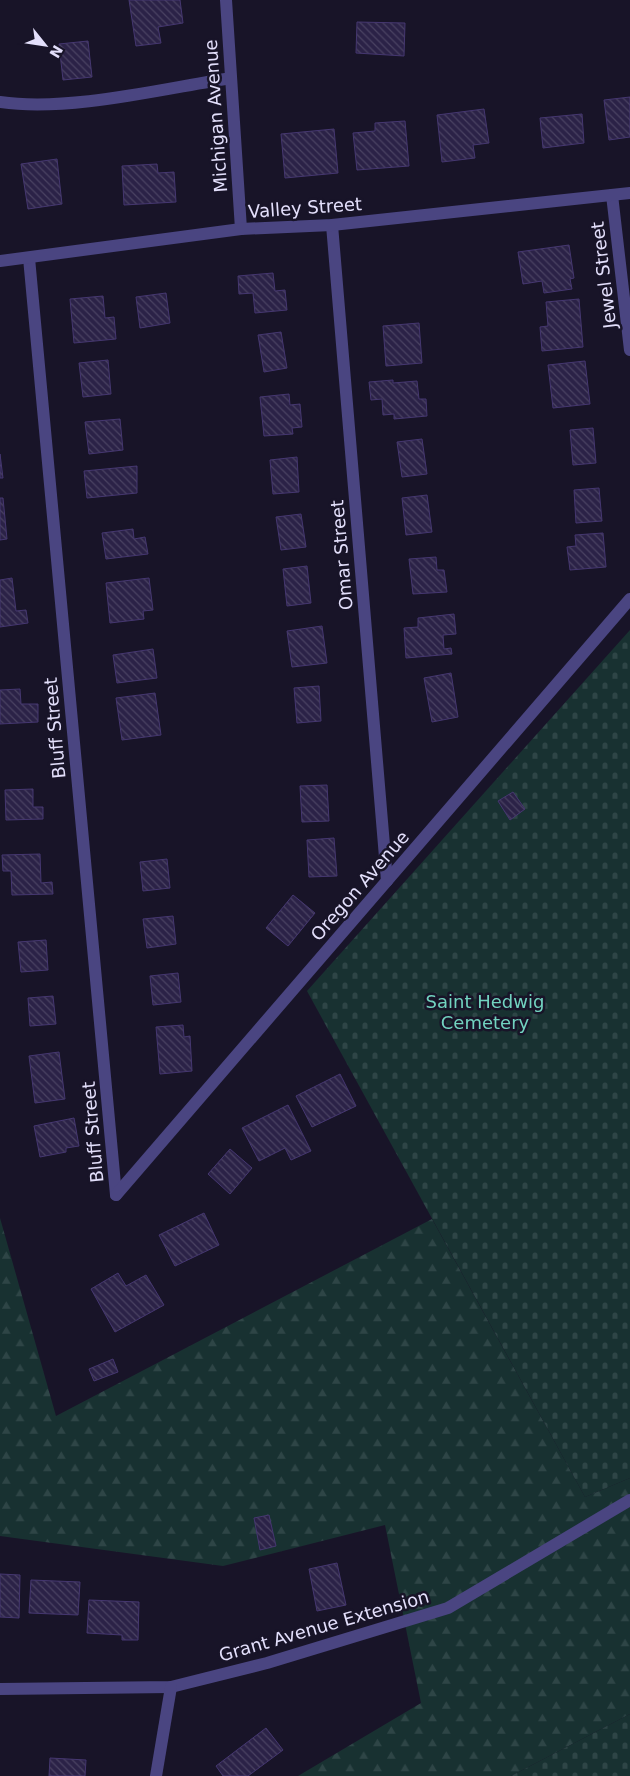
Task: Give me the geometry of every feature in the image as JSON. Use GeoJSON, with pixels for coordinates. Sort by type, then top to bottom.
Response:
{"type":"FeatureCollection","features":[{"type":"Feature","properties":{"kind":"street","name":"Michigan Avenue"},"geometry":{"type":"LineString","coordinates":[[226,0],[241,229]]}},
{"type":"Feature","properties":{"kind":"street"},"geometry":{"type":"LineString","coordinates":[[0,102],[17,105],[78,102],[231,78]]}},
{"type":"Feature","properties":{"kind":"street","name":"Valley Street"},"geometry":{"type":"LineString","coordinates":[[0,261],[241,229],[332,225],[630,193]]}},
{"type":"Feature","properties":{"kind":"street","name":"Jewel Street"},"geometry":{"type":"LineString","coordinates":[[612,195],[630,350]]}},
{"type":"Feature","properties":{"kind":"street","name":"Omar Street"},"geometry":{"type":"LineString","coordinates":[[332,225],[387,881]]}},
{"type":"Feature","properties":{"kind":"street","name":"Bluff Street"},"geometry":{"type":"LineString","coordinates":[[29,258],[116,1195]]}},
{"type":"Feature","properties":{"kind":"street","name":"Oregon Avenue"},"geometry":{"type":"LineString","coordinates":[[116,1195],[630,599]]}},
{"type":"Feature","properties":{"kind":"street","name":"Grant Avenue Extension"},"geometry":{"type":"LineString","coordinates":[[0,1689],[170,1687],[268,1663],[448,1608],[630,1500]]}},
{"type":"Feature","properties":{"kind":"street"},"geometry":{"type":"LineString","coordinates":[[156,1776],[170,1687]]}},
{"type":"Feature","properties":{"kind":"green space","name":"Saint Hedwig Cemetery"},"geometry":{"type":"Polygon","coordinates":[[[630,630],[630,1478],[585,1497],[307,991],[630,630]]]}},
{"type":"Feature","properties":{"kind":"green space"},"geometry":{"type":"Polygon","coordinates":[[[0,1218],[56,1416],[432,1219],[585,1497],[630,1478],[630,1714],[511,1776],[298,1776],[421,1703],[385,1525],[223,1566],[0,1536],[0,1218]]]}},
{"type":"Feature","properties":{"kind":"green space"},"geometry":{"type":"Polygon","coordinates":[[[630,1714],[630,1776],[511,1776],[630,1714]]]}},
{"type":"Feature","properties":{"kind":"building"},"geometry":{"type":"Polygon","coordinates":[[[129,0],[180,0],[183,23],[158,27],[161,43],[136,46],[129,0]]]}},
{"type":"Feature","properties":{"kind":"building"},"geometry":{"type":"Polygon","coordinates":[[[357,22],[405,23],[404,56],[356,53],[357,22]]]}},
{"type":"Feature","properties":{"kind":"building"},"geometry":{"type":"Polygon","coordinates":[[[88,41],[92,77],[63,80],[59,44],[88,41]]]}},
{"type":"Feature","properties":{"kind":"building"},"geometry":{"type":"Polygon","coordinates":[[[630,97],[630,137],[609,140],[604,100],[630,97]]]}},
{"type":"Feature","properties":{"kind":"building"},"geometry":{"type":"Polygon","coordinates":[[[484,109],[489,143],[473,145],[475,158],[442,162],[437,115],[484,109]]]}},
{"type":"Feature","properties":{"kind":"building"},"geometry":{"type":"Polygon","coordinates":[[[582,114],[584,143],[543,148],[540,118],[582,114]]]}},
{"type":"Feature","properties":{"kind":"building"},"geometry":{"type":"Polygon","coordinates":[[[405,121],[409,166],[357,170],[353,133],[375,131],[375,123],[405,121]]]}},
{"type":"Feature","properties":{"kind":"building"},"geometry":{"type":"Polygon","coordinates":[[[334,129],[338,173],[285,178],[281,134],[334,129]]]}},
{"type":"Feature","properties":{"kind":"building"},"geometry":{"type":"Polygon","coordinates":[[[57,159],[62,204],[28,209],[21,164],[57,159]]]}},
{"type":"Feature","properties":{"kind":"building"},"geometry":{"type":"Polygon","coordinates":[[[157,164],[158,173],[174,172],[176,202],[124,205],[122,166],[157,164]]]}},
{"type":"Feature","properties":{"kind":"building"},"geometry":{"type":"Polygon","coordinates":[[[569,245],[574,278],[570,279],[572,289],[544,293],[542,281],[523,284],[518,252],[569,245]]]}},
{"type":"Feature","properties":{"kind":"building"},"geometry":{"type":"Polygon","coordinates":[[[273,273],[275,291],[285,290],[287,310],[255,313],[253,293],[239,294],[238,276],[273,273]]]}},
{"type":"Feature","properties":{"kind":"building"},"geometry":{"type":"Polygon","coordinates":[[[166,293],[170,323],[140,328],[136,297],[166,293]]]}},
{"type":"Feature","properties":{"kind":"building"},"geometry":{"type":"Polygon","coordinates":[[[103,296],[105,318],[114,317],[116,339],[74,343],[70,299],[103,296]]]}},
{"type":"Feature","properties":{"kind":"building"},"geometry":{"type":"Polygon","coordinates":[[[579,299],[583,347],[542,351],[540,327],[548,326],[546,302],[579,299]]]}},
{"type":"Feature","properties":{"kind":"building"},"geometry":{"type":"Polygon","coordinates":[[[419,323],[422,363],[386,366],[383,326],[419,323]]]}},
{"type":"Feature","properties":{"kind":"building"},"geometry":{"type":"Polygon","coordinates":[[[281,332],[287,368],[264,372],[258,335],[281,332]]]}},
{"type":"Feature","properties":{"kind":"building"},"geometry":{"type":"Polygon","coordinates":[[[108,360],[111,394],[83,397],[79,363],[108,360]]]}},
{"type":"Feature","properties":{"kind":"building"},"geometry":{"type":"Polygon","coordinates":[[[585,361],[590,404],[553,408],[548,365],[585,361]]]}},
{"type":"Feature","properties":{"kind":"building"},"geometry":{"type":"Polygon","coordinates":[[[393,380],[393,383],[417,381],[419,399],[426,399],[427,416],[394,419],[394,414],[383,415],[382,399],[371,400],[369,382],[393,380]]]}},
{"type":"Feature","properties":{"kind":"building"},"geometry":{"type":"Polygon","coordinates":[[[289,394],[290,405],[300,404],[302,427],[292,428],[293,434],[264,436],[260,397],[289,394]]]}},
{"type":"Feature","properties":{"kind":"building"},"geometry":{"type":"Polygon","coordinates":[[[120,419],[123,450],[89,454],[85,422],[120,419]]]}},
{"type":"Feature","properties":{"kind":"building"},"geometry":{"type":"Polygon","coordinates":[[[593,428],[596,463],[573,465],[570,430],[593,428]]]}},
{"type":"Feature","properties":{"kind":"building"},"geometry":{"type":"Polygon","coordinates":[[[422,439],[427,474],[402,477],[397,442],[422,439]]]}},
{"type":"Feature","properties":{"kind":"building"},"geometry":{"type":"Polygon","coordinates":[[[0,454],[3,478],[0,478],[0,454]]]}},
{"type":"Feature","properties":{"kind":"building"},"geometry":{"type":"Polygon","coordinates":[[[297,457],[299,492],[273,494],[270,460],[297,457]]]}},
{"type":"Feature","properties":{"kind":"building"},"geometry":{"type":"Polygon","coordinates":[[[137,466],[137,493],[87,498],[84,471],[137,466]]]}},
{"type":"Feature","properties":{"kind":"building"},"geometry":{"type":"Polygon","coordinates":[[[599,488],[602,521],[576,523],[574,490],[599,488]]]}},
{"type":"Feature","properties":{"kind":"building"},"geometry":{"type":"Polygon","coordinates":[[[427,495],[432,532],[406,535],[402,498],[427,495]]]}},
{"type":"Feature","properties":{"kind":"building"},"geometry":{"type":"Polygon","coordinates":[[[0,498],[3,498],[7,539],[0,540],[0,498]]]}},
{"type":"Feature","properties":{"kind":"building"},"geometry":{"type":"Polygon","coordinates":[[[301,514],[306,547],[281,550],[276,517],[301,514]]]}},
{"type":"Feature","properties":{"kind":"building"},"geometry":{"type":"Polygon","coordinates":[[[133,529],[134,539],[145,537],[148,554],[106,559],[102,533],[133,529]]]}},
{"type":"Feature","properties":{"kind":"building"},"geometry":{"type":"Polygon","coordinates":[[[603,533],[606,567],[570,570],[567,547],[576,546],[575,535],[603,533]]]}},
{"type":"Feature","properties":{"kind":"building"},"geometry":{"type":"Polygon","coordinates":[[[436,557],[437,570],[444,570],[447,592],[413,594],[409,559],[436,557]]]}},
{"type":"Feature","properties":{"kind":"building"},"geometry":{"type":"Polygon","coordinates":[[[307,566],[311,603],[287,606],[283,569],[307,566]]]}},
{"type":"Feature","properties":{"kind":"building"},"geometry":{"type":"Polygon","coordinates":[[[12,578],[16,611],[26,610],[28,623],[0,627],[0,580],[12,578]]]}},
{"type":"Feature","properties":{"kind":"building"},"geometry":{"type":"Polygon","coordinates":[[[149,578],[153,610],[143,611],[144,619],[110,623],[106,583],[149,578]]]}},
{"type":"Feature","properties":{"kind":"building"},"geometry":{"type":"Polygon","coordinates":[[[454,614],[456,634],[443,635],[444,649],[451,648],[452,654],[406,658],[404,628],[418,627],[418,618],[454,614]]]}},
{"type":"Feature","properties":{"kind":"building"},"geometry":{"type":"Polygon","coordinates":[[[322,626],[327,663],[292,667],[287,631],[322,626]]]}},
{"type":"Feature","properties":{"kind":"building"},"geometry":{"type":"Polygon","coordinates":[[[153,649],[157,678],[117,683],[113,655],[153,649]]]}},
{"type":"Feature","properties":{"kind":"building"},"geometry":{"type":"Polygon","coordinates":[[[451,673],[458,717],[432,722],[424,678],[451,673]]]}},
{"type":"Feature","properties":{"kind":"building"},"geometry":{"type":"Polygon","coordinates":[[[319,686],[321,721],[297,723],[294,688],[319,686]]]}},
{"type":"Feature","properties":{"kind":"building"},"geometry":{"type":"Polygon","coordinates":[[[20,689],[21,704],[38,704],[38,722],[0,724],[0,690],[20,689]]]}},
{"type":"Feature","properties":{"kind":"building"},"geometry":{"type":"Polygon","coordinates":[[[155,693],[161,735],[122,740],[116,698],[155,693]]]}},
{"type":"Feature","properties":{"kind":"building"},"geometry":{"type":"Polygon","coordinates":[[[327,785],[329,821],[302,822],[300,786],[327,785]]]}},
{"type":"Feature","properties":{"kind":"building"},"geometry":{"type":"Polygon","coordinates":[[[33,789],[33,807],[43,807],[43,819],[6,820],[5,790],[33,789]]]}},
{"type":"Feature","properties":{"kind":"building"},"geometry":{"type":"Polygon","coordinates":[[[513,792],[525,809],[510,820],[498,801],[513,792]]]}},
{"type":"Feature","properties":{"kind":"building"},"geometry":{"type":"Polygon","coordinates":[[[334,838],[337,876],[309,877],[307,840],[334,838]]]}},
{"type":"Feature","properties":{"kind":"building"},"geometry":{"type":"Polygon","coordinates":[[[40,854],[41,883],[52,882],[53,894],[12,895],[11,871],[3,871],[2,855],[40,854]]]}},
{"type":"Feature","properties":{"kind":"building"},"geometry":{"type":"Polygon","coordinates":[[[167,859],[170,888],[143,891],[140,862],[167,859]]]}},
{"type":"Feature","properties":{"kind":"building"},"geometry":{"type":"Polygon","coordinates":[[[293,895],[315,913],[288,946],[266,928],[293,895]]]}},
{"type":"Feature","properties":{"kind":"building"},"geometry":{"type":"Polygon","coordinates":[[[173,916],[176,944],[147,948],[143,919],[173,916]]]}},
{"type":"Feature","properties":{"kind":"building"},"geometry":{"type":"Polygon","coordinates":[[[46,940],[48,970],[21,972],[18,942],[46,940]]]}},
{"type":"Feature","properties":{"kind":"building"},"geometry":{"type":"Polygon","coordinates":[[[178,973],[181,1002],[153,1005],[150,976],[178,973]]]}},
{"type":"Feature","properties":{"kind":"building"},"geometry":{"type":"Polygon","coordinates":[[[53,996],[56,1024],[30,1026],[28,998],[53,996]]]}},
{"type":"Feature","properties":{"kind":"building"},"geometry":{"type":"Polygon","coordinates":[[[183,1025],[184,1037],[190,1036],[192,1071],[160,1074],[156,1027],[183,1025]]]}},
{"type":"Feature","properties":{"kind":"building"},"geometry":{"type":"Polygon","coordinates":[[[59,1052],[65,1099],[35,1103],[29,1056],[59,1052]]]}},
{"type":"Feature","properties":{"kind":"building"},"geometry":{"type":"Polygon","coordinates":[[[340,1074],[356,1106],[312,1127],[296,1096],[340,1074]]]}},
{"type":"Feature","properties":{"kind":"building"},"geometry":{"type":"Polygon","coordinates":[[[288,1105],[311,1151],[291,1160],[285,1148],[259,1161],[242,1128],[288,1105]]]}},
{"type":"Feature","properties":{"kind":"building"},"geometry":{"type":"Polygon","coordinates":[[[74,1118],[79,1146],[66,1148],[66,1152],[40,1157],[34,1126],[74,1118]]]}},
{"type":"Feature","properties":{"kind":"building"},"geometry":{"type":"Polygon","coordinates":[[[230,1149],[252,1168],[230,1194],[208,1174],[230,1149]]]}},
{"type":"Feature","properties":{"kind":"building"},"geometry":{"type":"Polygon","coordinates":[[[204,1213],[219,1245],[175,1266],[159,1235],[204,1213]]]}},
{"type":"Feature","properties":{"kind":"building"},"geometry":{"type":"Polygon","coordinates":[[[118,1273],[126,1286],[146,1275],[164,1305],[115,1332],[91,1289],[118,1273]]]}},
{"type":"Feature","properties":{"kind":"building"},"geometry":{"type":"Polygon","coordinates":[[[113,1359],[118,1372],[94,1381],[89,1369],[113,1359]]]}},
{"type":"Feature","properties":{"kind":"building"},"geometry":{"type":"Polygon","coordinates":[[[269,1515],[276,1546],[260,1550],[254,1518],[269,1515]]]}},
{"type":"Feature","properties":{"kind":"building"},"geometry":{"type":"Polygon","coordinates":[[[337,1563],[346,1605],[317,1611],[309,1569],[337,1563]]]}},
{"type":"Feature","properties":{"kind":"building"},"geometry":{"type":"Polygon","coordinates":[[[0,1574],[20,1575],[19,1618],[0,1617],[0,1574]]]}},
{"type":"Feature","properties":{"kind":"building"},"geometry":{"type":"Polygon","coordinates":[[[31,1580],[80,1582],[78,1615],[29,1613],[31,1580]]]}},
{"type":"Feature","properties":{"kind":"building"},"geometry":{"type":"Polygon","coordinates":[[[89,1600],[139,1602],[138,1640],[122,1640],[122,1635],[87,1633],[89,1600]]]}},
{"type":"Feature","properties":{"kind":"building"},"geometry":{"type":"Polygon","coordinates":[[[266,1728],[283,1750],[248,1776],[223,1776],[216,1766],[266,1728]]]}},
{"type":"Feature","properties":{"kind":"building"},"geometry":{"type":"Polygon","coordinates":[[[50,1758],[86,1760],[85,1776],[49,1776],[50,1758]]]}}]}
